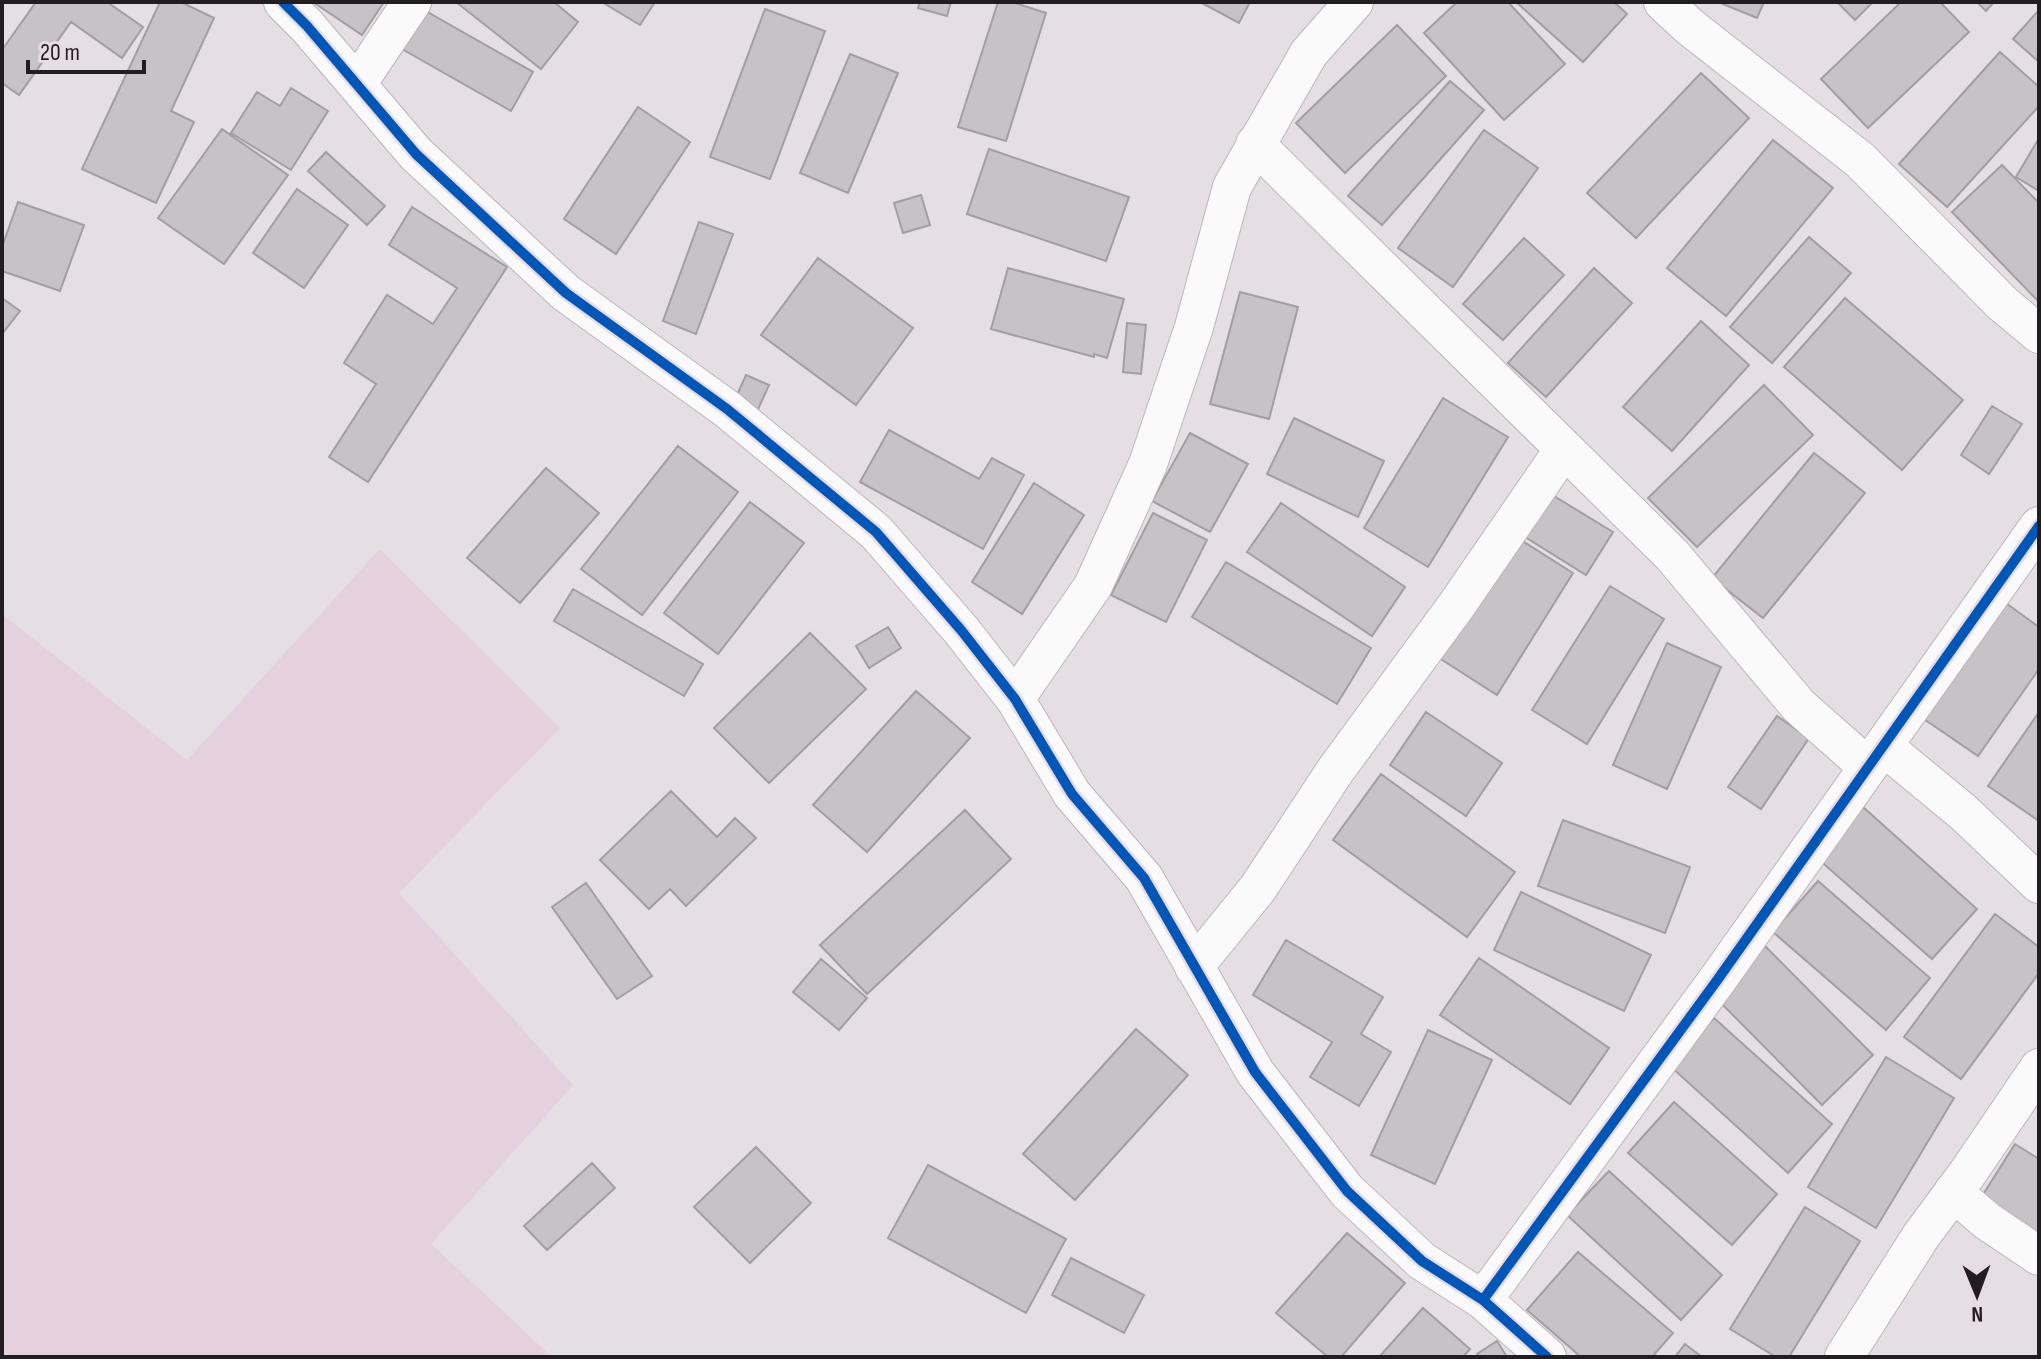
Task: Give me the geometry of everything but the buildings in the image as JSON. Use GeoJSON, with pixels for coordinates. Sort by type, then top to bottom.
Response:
{"type":"FeatureCollection","features":[{"type":"Feature","properties":{"kind":"street"},"geometry":{"type":"LineString","coordinates":[[283,2],[416,154],[566,293],[727,409],[876,532],[961,630],[1015,699],[1072,794],[1144,878],[1255,1072],[1347,1191],[1422,1261],[1483,1300],[1547,1357]]}},
{"type":"Feature","properties":{"kind":"street"},"geometry":{"type":"LineString","coordinates":[[357,84],[412,2]]}},
{"type":"Feature","properties":{"kind":"street"},"geometry":{"type":"LineString","coordinates":[[1015,699],[1093,586],[1148,464],[1194,327],[1232,187],[1309,53],[1354,2]]}},
{"type":"Feature","properties":{"kind":"street"},"geometry":{"type":"LineString","coordinates":[[1663,2],[1690,27],[1860,160],[2003,304],[2039,334]]}},
{"type":"Feature","properties":{"kind":"street"},"geometry":{"type":"LineString","coordinates":[[1255,144],[1672,555],[1799,706],[1963,812],[2039,884]]}},
{"type":"Feature","properties":{"kind":"street"},"geometry":{"type":"LineString","coordinates":[[1194,967],[1258,888],[1335,771],[1456,606],[1564,449]]}},
{"type":"Feature","properties":{"kind":"street"},"geometry":{"type":"LineString","coordinates":[[1483,1300],[2035,540]]}},
{"type":"Feature","properties":{"kind":"street"},"geometry":{"type":"LineString","coordinates":[[1844,1357],[1921,1236],[2039,1068]]}},
{"type":"Feature","properties":{"kind":"street"},"geometry":{"type":"LineString","coordinates":[[1953,1192],[1987,1221],[2039,1256]]}},
{"type":"Feature","properties":{"kind":"shaded area"},"geometry":{"type":"Polygon","coordinates":[[[380,549],[560,728],[399,893],[573,1085],[431,1244],[552,1357],[2,1357],[2,614],[187,760],[380,549]]]}},
{"type":"Feature","properties":{"kind":"cycle path"},"geometry":{"type":"LineString","coordinates":[[283,2],[416,154],[566,293],[727,409],[876,532],[961,630],[1015,699],[1072,794],[1144,878],[1255,1072],[1347,1191],[1422,1261],[1483,1300],[1547,1357]]}},
{"type":"Feature","properties":{"kind":"cycle path"},"geometry":{"type":"LineString","coordinates":[[1483,1300],[1718,979],[2039,526]]}}]}
